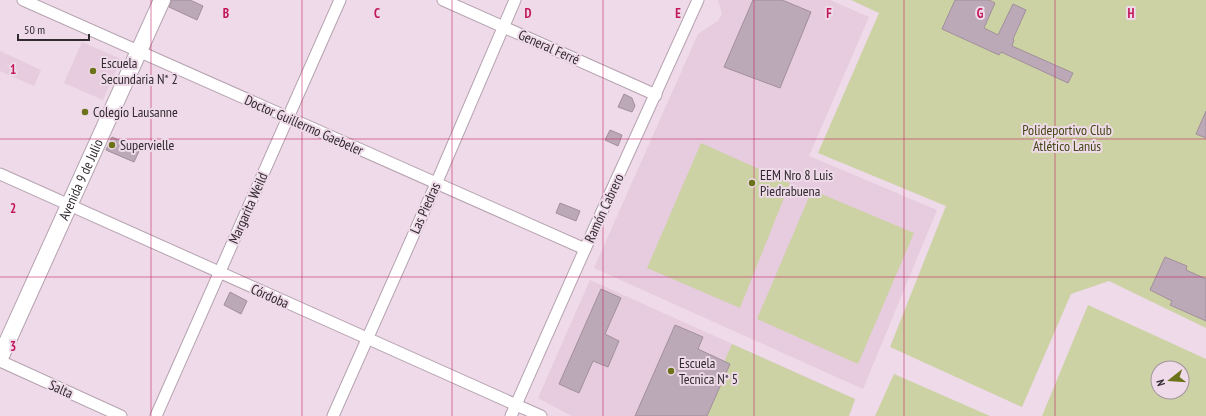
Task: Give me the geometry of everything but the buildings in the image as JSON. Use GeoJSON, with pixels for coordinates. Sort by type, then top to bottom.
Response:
{"type":"FeatureCollection","features":[{"type":"Feature","properties":{"kind":"street","name":"Doctor Guillermo Gaebeler"},"geometry":{"type":"LineString","coordinates":[[23,0],[585,249]]}},
{"type":"Feature","properties":{"kind":"street","name":"Avenida 9 de Julio"},"geometry":{"type":"LineString","coordinates":[[0,360],[162,0]]}},
{"type":"Feature","properties":{"kind":"street","name":"Margarita Weild"},"geometry":{"type":"LineString","coordinates":[[156,416],[340,0]]}},
{"type":"Feature","properties":{"kind":"street","name":"General Ferré"},"geometry":{"type":"LineString","coordinates":[[443,0],[656,95]]}},
{"type":"Feature","properties":{"kind":"street","name":"Las Piedras"},"geometry":{"type":"LineString","coordinates":[[333,416],[436,184],[515,0]]}},
{"type":"Feature","properties":{"kind":"street","name":"Ramón Cabrero"},"geometry":{"type":"LineString","coordinates":[[511,416],[698,0]]}},
{"type":"Feature","properties":{"kind":"street","name":"Córdoba"},"geometry":{"type":"LineString","coordinates":[[0,174],[541,416]]}},
{"type":"Feature","properties":{"kind":"street","name":"Salta"},"geometry":{"type":"LineString","coordinates":[[0,360],[121,416]]}},
{"type":"Feature","properties":{"kind":"shaded area","name":"EEM Nro 8 Luis Piedrabuena"},"geometry":{"type":"Polygon","coordinates":[[[718,0],[830,0],[869,17],[809,156],[937,210],[863,389],[594,268],[698,34],[718,21],[722,14],[718,0]]]}},
{"type":"Feature","properties":{"kind":"shaded area","name":"Escuela Secundaria N* 2"},"geometry":{"type":"Polygon","coordinates":[[[82,42],[121,59],[103,100],[64,83],[82,42]]]}},
{"type":"Feature","properties":{"kind":"shaded area"},"geometry":{"type":"Polygon","coordinates":[[[0,51],[41,70],[34,86],[0,71],[0,51]]]}},
{"type":"Feature","properties":{"kind":"shaded area","name":"Escuela Tecnica N* 5"},"geometry":{"type":"Polygon","coordinates":[[[590,280],[855,399],[849,416],[572,416],[538,398],[590,280]]]}},
{"type":"Feature","properties":{"kind":"green space","name":"Polideportivo Club Atlético Lanús"},"geometry":{"type":"Polygon","coordinates":[[[851,0],[1206,0],[1206,328],[1109,281],[1071,294],[1022,407],[890,347],[946,206],[818,153],[879,13],[851,0]]]}},
{"type":"Feature","properties":{"kind":"green space"},"geometry":{"type":"Polygon","coordinates":[[[701,143],[790,183],[740,308],[647,268],[701,143]]]}},
{"type":"Feature","properties":{"kind":"green space"},"geometry":{"type":"Polygon","coordinates":[[[812,190],[914,233],[858,364],[757,319],[812,190]]]}},
{"type":"Feature","properties":{"kind":"green space"},"geometry":{"type":"Polygon","coordinates":[[[1088,305],[1206,359],[1206,416],[1042,416],[1088,305]]]}},
{"type":"Feature","properties":{"kind":"green space"},"geometry":{"type":"Polygon","coordinates":[[[732,344],[855,399],[849,416],[700,416],[732,344]]]}},
{"type":"Feature","properties":{"kind":"green space"},"geometry":{"type":"Polygon","coordinates":[[[894,374],[990,416],[875,416],[894,374]]]}},
{"type":"Feature","properties":{"kind":"place","name":"Escuela Secundaria N* 2"},"geometry":{"type":"Point","coordinates":[93,71]}},
{"type":"Feature","properties":{"kind":"place","name":"Colegio Lausanne"},"geometry":{"type":"Point","coordinates":[85,112]}},
{"type":"Feature","properties":{"kind":"place","name":"Supervielle"},"geometry":{"type":"Point","coordinates":[112,145]}},
{"type":"Feature","properties":{"kind":"place","name":"EEM Nro 8 Luis Piedrabuena"},"geometry":{"type":"Point","coordinates":[752,183]}},
{"type":"Feature","properties":{"kind":"place","name":"Escuela Tecnica N* 5"},"geometry":{"type":"Point","coordinates":[671,371]}}]}
